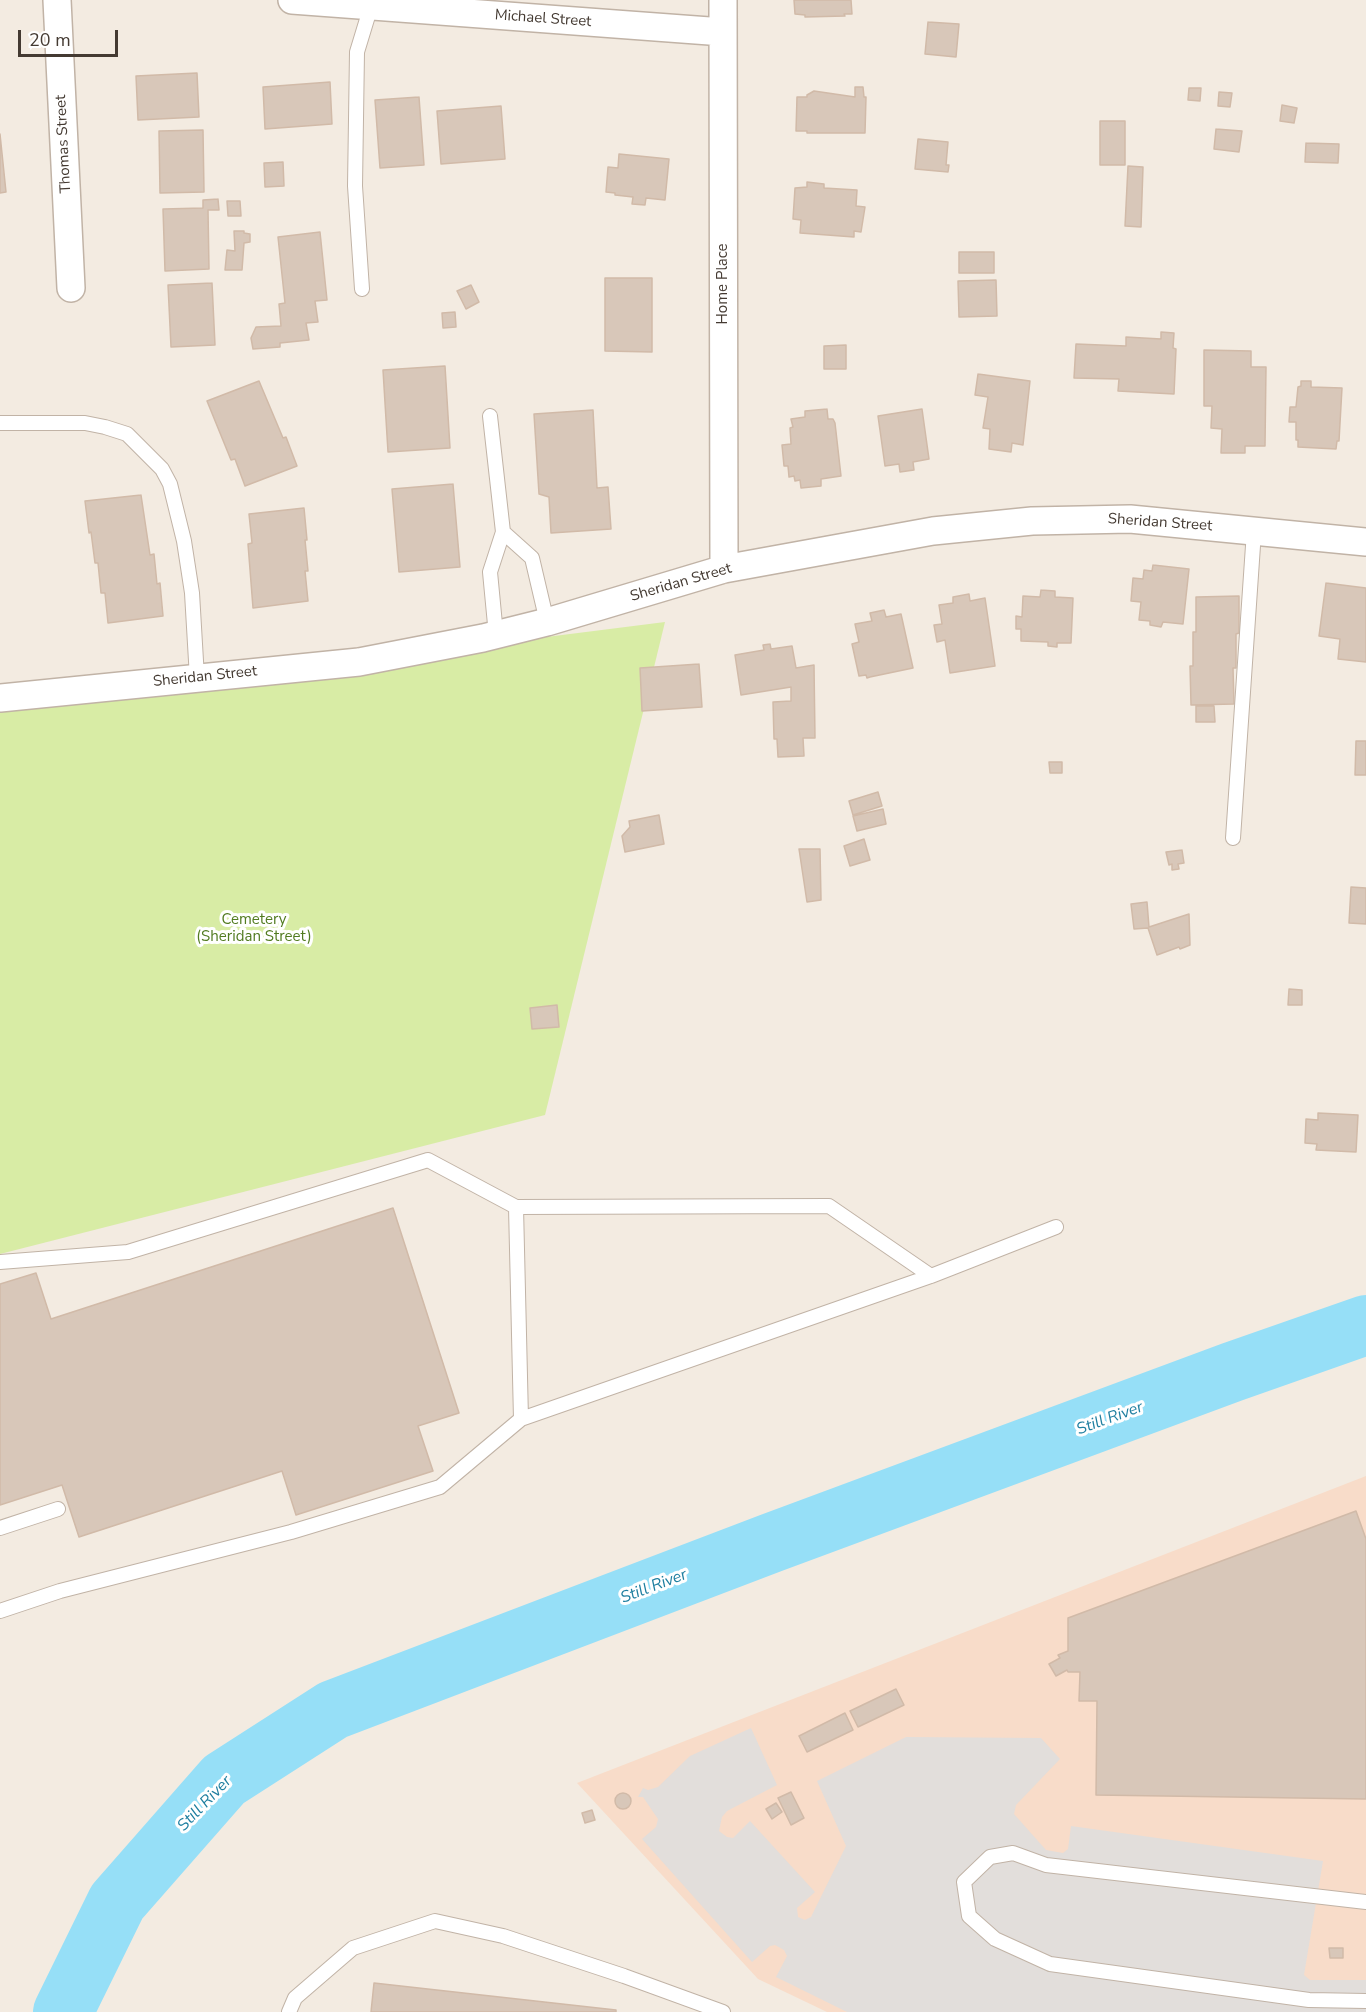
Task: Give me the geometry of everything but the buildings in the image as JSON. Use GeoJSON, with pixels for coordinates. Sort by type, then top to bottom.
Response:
{"type":"FeatureCollection","features":[{"type":"Feature","properties":{"kind":"street","name":"Thomas Street"},"geometry":{"type":"LineString","coordinates":[[57,0],[71,288]]}},
{"type":"Feature","properties":{"kind":"street","name":"Michael Street"},"geometry":{"type":"LineString","coordinates":[[292,0],[723,32]]}},
{"type":"Feature","properties":{"kind":"street","name":"Home Place"},"geometry":{"type":"LineString","coordinates":[[723,0],[724,569]]}},
{"type":"Feature","properties":{"kind":"street","name":"Sheridan Street"},"geometry":{"type":"LineString","coordinates":[[0,698],[359,662],[496,635],[724,569],[933,531],[1032,521],[1130,519],[1366,542]]}},
{"type":"Feature","properties":{"kind":"lane"},"geometry":{"type":"LineString","coordinates":[[362,289],[355,186],[357,52],[371,6]]}},
{"type":"Feature","properties":{"kind":"lane"},"geometry":{"type":"LineString","coordinates":[[490,416],[503,532],[490,572],[496,635]]}},
{"type":"Feature","properties":{"kind":"lane"},"geometry":{"type":"LineString","coordinates":[[0,423],[85,423],[105,427],[128,434],[162,469],[170,484],[184,541],[192,593],[197,678]]}},
{"type":"Feature","properties":{"kind":"lane"},"geometry":{"type":"LineString","coordinates":[[1233,838],[1254,531]]}},
{"type":"Feature","properties":{"kind":"lane"},"geometry":{"type":"LineString","coordinates":[[503,532],[532,558],[547,622]]}},
{"type":"Feature","properties":{"kind":"lane"},"geometry":{"type":"LineString","coordinates":[[0,1262],[128,1252],[428,1160],[516,1207],[829,1206],[932,1276]]}},
{"type":"Feature","properties":{"kind":"lane"},"geometry":{"type":"LineString","coordinates":[[516,1207],[521,1419]]}},
{"type":"Feature","properties":{"kind":"lane"},"geometry":{"type":"LineString","coordinates":[[0,1611],[60,1591],[291,1532],[440,1487],[521,1419],[932,1276],[1056,1227]]}},
{"type":"Feature","properties":{"kind":"lane"},"geometry":{"type":"LineString","coordinates":[[0,1528],[58,1509]]}},
{"type":"Feature","properties":{"kind":"lane"},"geometry":{"type":"LineString","coordinates":[[1366,1902],[1046,1865],[1012,1853],[990,1857],[964,1882],[969,1916],[996,1939],[1050,1964],[1309,2000],[1366,2001]]}},
{"type":"Feature","properties":{"kind":"lane"},"geometry":{"type":"LineString","coordinates":[[289,2012],[295,1998],[353,1948],[435,1921],[503,1936],[723,2012]]}},
{"type":"Feature","properties":{"kind":"shaded area"},"geometry":{"type":"Polygon","coordinates":[[[1366,1476],[1366,2012],[827,2012],[758,1979],[577,1783],[1366,1476]]]}},
{"type":"Feature","properties":{"kind":"shaded area"},"geometry":{"type":"Polygon","coordinates":[[[751,1728],[777,1785],[727,1811],[722,1817],[719,1831],[733,1838],[750,1821],[815,1892],[797,1908],[798,1917],[805,1920],[811,1917],[846,1846],[817,1781],[906,1737],[1041,1738],[1060,1759],[1016,1805],[1014,1814],[1046,1850],[1063,1853],[1068,1849],[1071,1826],[1323,1861],[1304,1975],[1310,1980],[1366,1980],[1366,2012],[847,2012],[776,1977],[787,1956],[784,1950],[775,1945],[770,1946],[752,1962],[642,1839],[656,1827],[658,1819],[643,1797],[638,1797],[643,1788],[648,1790],[658,1787],[690,1756],[751,1728]]]}},
{"type":"Feature","properties":{"kind":"green space","name":"Cemetery (Sheridan Street)"},"geometry":{"type":"Polygon","coordinates":[[[665,622],[545,1115],[0,1254],[0,706],[665,622]]]}},
{"type":"Feature","properties":{"kind":"waterway","name":"Still River"},"geometry":{"type":"LineString","coordinates":[[63,2012],[117,1902],[224,1780],[333,1710],[771,1543],[1232,1372],[1366,1325]]}}]}
